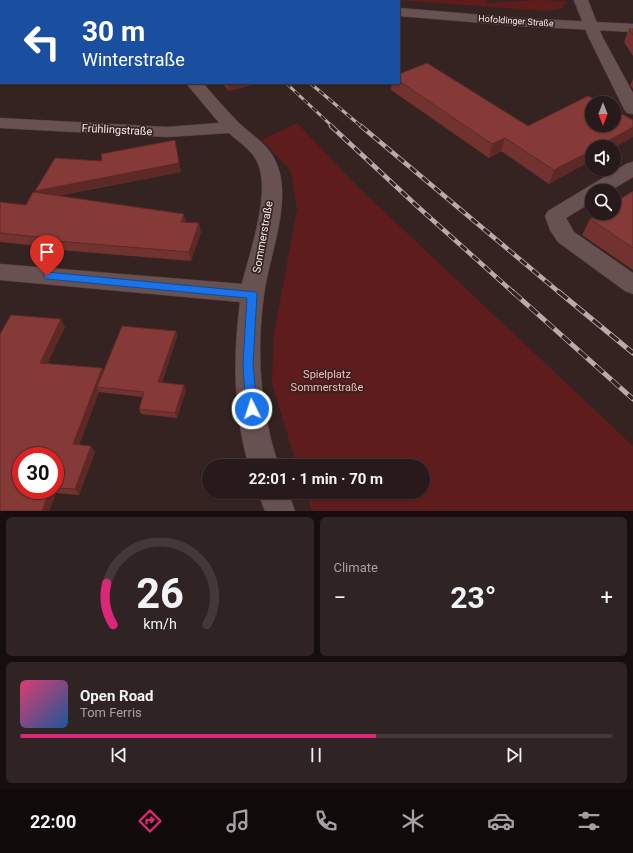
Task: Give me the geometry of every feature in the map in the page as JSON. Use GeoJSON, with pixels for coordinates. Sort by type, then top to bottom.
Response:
{"type":"FeatureCollection","features":[{"type":"Feature","properties":{"kind":"street"},"geometry":{"type":"LineString","coordinates":[[581,0],[590,26],[633,109]]}},
{"type":"Feature","properties":{"kind":"street","name":"Hofoldinger Straße"},"geometry":{"type":"LineString","coordinates":[[400,12],[633,28]]}},
{"type":"Feature","properties":{"kind":"street","name":"Sommerstraße"},"geometry":{"type":"LineString","coordinates":[[195,84],[233,127],[265,158],[272,182],[268,219],[252,294],[248,363],[252,409],[262,459]]}},
{"type":"Feature","properties":{"kind":"street","name":"Frühlingstraße"},"geometry":{"type":"LineString","coordinates":[[0,123],[166,132],[233,127]]}},
{"type":"Feature","properties":{"kind":"street"},"geometry":{"type":"LineString","coordinates":[[607,184],[633,168]]}},
{"type":"Feature","properties":{"kind":"street"},"geometry":{"type":"LineString","coordinates":[[585,197],[555,216],[561,230],[566,237],[633,285]]}},
{"type":"Feature","properties":{"kind":"street"},"geometry":{"type":"LineString","coordinates":[[0,272],[252,294]]}},
{"type":"Feature","properties":{"kind":"street"},"geometry":{"type":"LineString","coordinates":[[276,499],[280,511]]}},
{"type":"Feature","properties":{"kind":"green space"},"geometry":{"type":"Polygon","coordinates":[[[400,0],[485,0],[487,3],[539,0],[566,1],[563,8],[547,11],[400,0]]]}},
{"type":"Feature","properties":{"kind":"green space","name":"Spielplatz Sommerstraße"},"geometry":{"type":"Polygon","coordinates":[[[297,123],[358,187],[633,446],[633,511],[312,511],[308,499],[430,499],[430,459],[295,459],[272,383],[274,334],[297,209],[291,171],[262,140],[297,123]]]}},
{"type":"Feature","properties":{"kind":"building"},"geometry":{"type":"Polygon","coordinates":[[[629,29],[633,29],[633,35],[629,29]]]}},
{"type":"Feature","properties":{"kind":"building"},"geometry":{"type":"Polygon","coordinates":[[[427,63],[528,126],[585,98],[585,132],[621,132],[621,114],[633,120],[633,127],[610,140],[585,140],[585,154],[554,170],[505,138],[492,144],[400,82],[400,74],[427,63]]]}},
{"type":"Feature","properties":{"kind":"building"},"geometry":{"type":"Polygon","coordinates":[[[175,140],[179,163],[35,191],[55,158],[102,161],[101,154],[175,140]]]}},
{"type":"Feature","properties":{"kind":"building"},"geometry":{"type":"Polygon","coordinates":[[[633,191],[633,248],[591,220],[621,220],[621,199],[633,191]]]}},
{"type":"Feature","properties":{"kind":"building"},"geometry":{"type":"Polygon","coordinates":[[[33,192],[184,214],[181,222],[199,223],[189,252],[56,241],[58,239],[0,233],[0,202],[26,205],[33,192]]]}},
{"type":"Feature","properties":{"kind":"building"},"geometry":{"type":"Polygon","coordinates":[[[11,315],[61,319],[40,363],[102,368],[73,444],[91,446],[75,489],[64,488],[64,447],[12,447],[12,499],[47,499],[42,511],[0,511],[0,334],[11,315]]]}},
{"type":"Feature","properties":{"kind":"building"},"geometry":{"type":"Polygon","coordinates":[[[122,326],[176,331],[158,382],[184,385],[175,413],[139,409],[144,392],[97,387],[122,326]]]}},
{"type":"Feature","properties":{"kind":"railway"},"geometry":{"type":"LineString","coordinates":[[287,84],[333,127]]}},
{"type":"Feature","properties":{"kind":"railway"},"geometry":{"type":"LineString","coordinates":[[311,84],[362,127]]}},
{"type":"Feature","properties":{"kind":"railway"},"geometry":{"type":"LineString","coordinates":[[331,126],[514,293]]}},
{"type":"Feature","properties":{"kind":"railway"},"geometry":{"type":"LineString","coordinates":[[361,126],[560,293]]}},
{"type":"Feature","properties":{"kind":"railway"},"geometry":{"type":"LineString","coordinates":[[513,292],[633,399]]}},
{"type":"Feature","properties":{"kind":"railway"},"geometry":{"type":"LineString","coordinates":[[559,292],[633,353]]}},
{"type":"Feature","properties":{"kind":"route"},"geometry":{"type":"LineString","coordinates":[[47,276],[252,294],[248,363],[252,409]]}}]}
